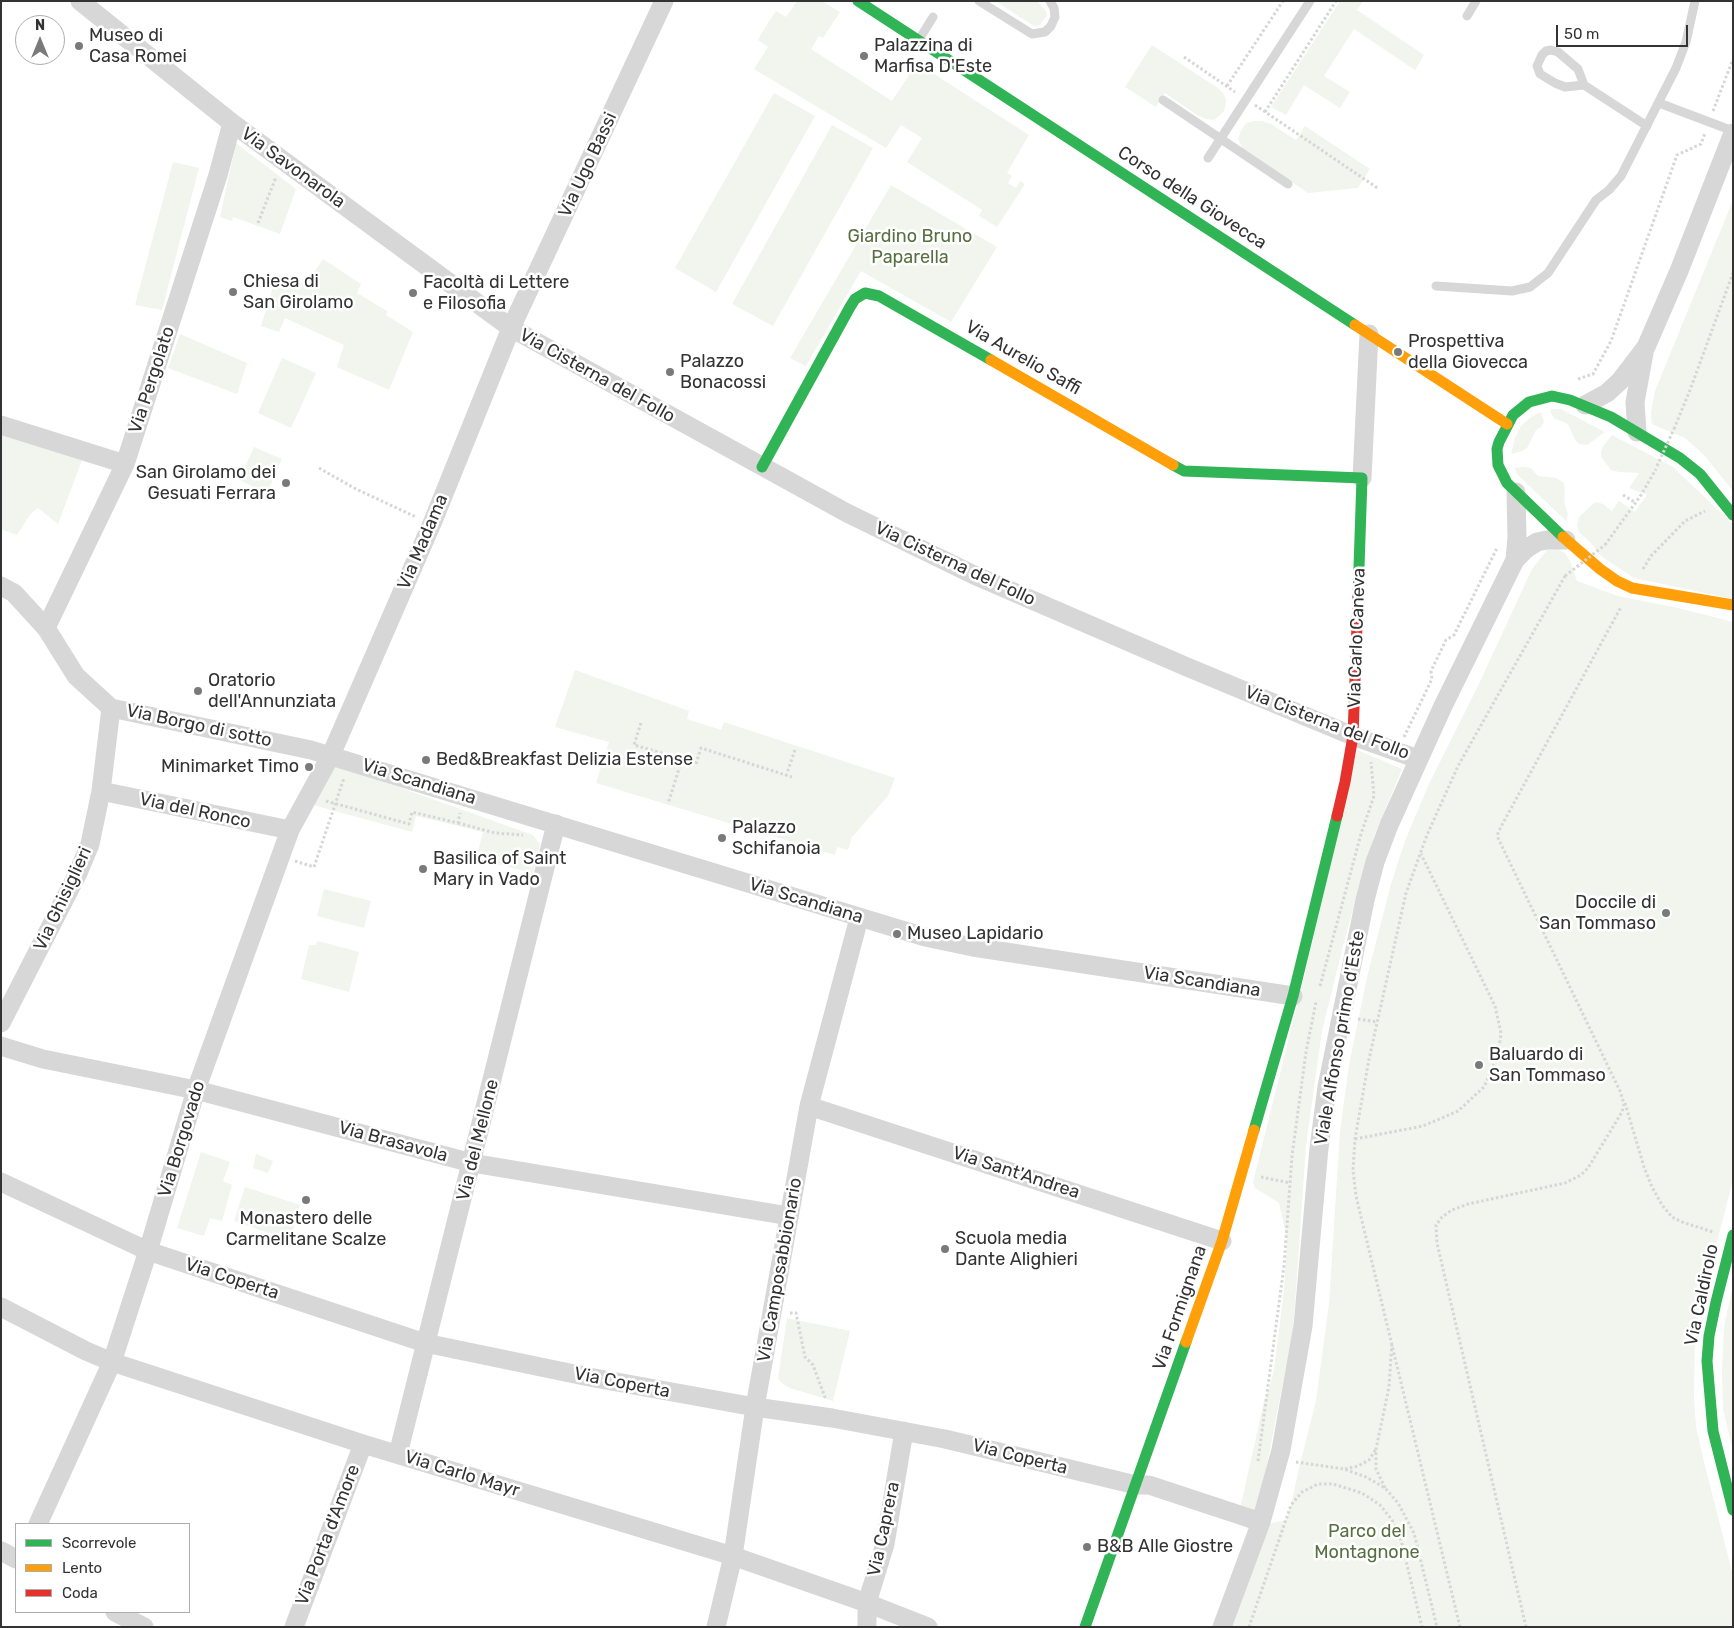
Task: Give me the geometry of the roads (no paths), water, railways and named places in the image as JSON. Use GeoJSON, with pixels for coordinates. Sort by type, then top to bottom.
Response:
{"type":"FeatureCollection","features":[{"type":"Feature","properties":{"kind":"street","name":"Via Savonarola"},"geometry":{"type":"LineString","coordinates":[[80,1],[232,123],[511,328]]}},
{"type":"Feature","properties":{"kind":"street","name":"Via Ugo Bassi"},"geometry":{"type":"LineString","coordinates":[[511,328],[664,1]]}},
{"type":"Feature","properties":{"kind":"street","name":"Corso della Giovecca"},"geometry":{"type":"LineString","coordinates":[[858,1],[1507,424]]}},
{"type":"Feature","properties":{"kind":"street","name":"Via Pergolato"},"geometry":{"type":"LineString","coordinates":[[46,628],[125,464],[218,175],[232,123]]}},
{"type":"Feature","properties":{"kind":"street"},"geometry":{"type":"LineString","coordinates":[[1637,432],[1635,402],[1646,347],[1733,132]]}},
{"type":"Feature","properties":{"kind":"street","name":"Via Aurelio Saffi"},"geometry":{"type":"LineString","coordinates":[[762,467],[850,306],[855,299],[865,293],[879,296],[1184,471],[1362,478]]}},
{"type":"Feature","properties":{"kind":"street","name":"Via Cisterna del Follo"},"geometry":{"type":"LineString","coordinates":[[511,328],[847,513],[974,575],[1353,736],[1418,759]]}},
{"type":"Feature","properties":{"kind":"street","name":"Via Madama"},"geometry":{"type":"LineString","coordinates":[[331,755],[433,521],[511,328]]}},
{"type":"Feature","properties":{"kind":"street","name":"Via Carlo Caneva"},"geometry":{"type":"LineString","coordinates":[[1293,996],[1345,782],[1353,736],[1369,334]]}},
{"type":"Feature","properties":{"kind":"street"},"geometry":{"type":"LineString","coordinates":[[1585,405],[1607,393],[1620,381],[1646,347]]}},
{"type":"Feature","properties":{"kind":"street"},"geometry":{"type":"LineString","coordinates":[[1729,510],[1700,474],[1680,458],[1611,416],[1585,405],[1561,398],[1545,397],[1529,402],[1520,408],[1502,432],[1497,449],[1498,465],[1502,475],[1516,492],[1566,540],[1600,569],[1617,581],[1632,588],[1733,605]]}},
{"type":"Feature","properties":{"kind":"street"},"geometry":{"type":"LineString","coordinates":[[1,425],[125,464]]}},
{"type":"Feature","properties":{"kind":"street"},"geometry":{"type":"LineString","coordinates":[[1515,560],[1517,537],[1516,492]]}},
{"type":"Feature","properties":{"kind":"street"},"geometry":{"type":"LineString","coordinates":[[1515,560],[1537,542],[1566,540]]}},
{"type":"Feature","properties":{"kind":"street","name":"Viale Alfonso primo d'Este"},"geometry":{"type":"LineString","coordinates":[[1222,1627],[1261,1522],[1280,1459],[1303,1326],[1319,1148],[1327,1088],[1365,900],[1375,862],[1388,825],[1418,759],[1515,560]]}},
{"type":"Feature","properties":{"kind":"street","name":"Via Borgo di sotto"},"geometry":{"type":"LineString","coordinates":[[1,586],[14,593],[46,628],[76,676],[111,708],[331,755]]}},
{"type":"Feature","properties":{"kind":"street","name":"Via Ghisiglieri"},"geometry":{"type":"LineString","coordinates":[[1,1023],[78,873],[90,844],[101,791],[111,708]]}},
{"type":"Feature","properties":{"kind":"street","name":"Via Scandiana"},"geometry":{"type":"LineString","coordinates":[[331,755],[907,932],[965,946],[1293,996]]}},
{"type":"Feature","properties":{"kind":"street","name":"Via Borgovado"},"geometry":{"type":"LineString","coordinates":[[38,1523],[112,1362],[148,1252],[196,1090],[280,856],[290,830],[331,755]]}},
{"type":"Feature","properties":{"kind":"street","name":"Via del Ronco"},"geometry":{"type":"LineString","coordinates":[[101,791],[290,830]]}},
{"type":"Feature","properties":{"kind":"street","name":"Via del Mellone"},"geometry":{"type":"LineString","coordinates":[[398,1454],[556,824]]}},
{"type":"Feature","properties":{"kind":"street","name":"Via Camposabbionario"},"geometry":{"type":"LineString","coordinates":[[716,1627],[733,1556],[755,1407],[809,1106],[859,918]]}},
{"type":"Feature","properties":{"kind":"street","name":"Via Formignana"},"geometry":{"type":"LineString","coordinates":[[1085,1627],[1222,1241],[1293,996]]}},
{"type":"Feature","properties":{"kind":"street","name":"Via Brasavola"},"geometry":{"type":"LineString","coordinates":[[1,1046],[43,1059],[196,1090],[472,1162],[790,1216]]}},
{"type":"Feature","properties":{"kind":"street","name":"Via Sant'Andrea"},"geometry":{"type":"LineString","coordinates":[[809,1106],[1222,1241]]}},
{"type":"Feature","properties":{"kind":"street","name":"Via Coperta"},"geometry":{"type":"LineString","coordinates":[[1,1182],[148,1252],[425,1343],[589,1377],[944,1439],[1136,1485],[1149,1485],[1261,1522]]}},
{"type":"Feature","properties":{"kind":"street","name":"Via Caldirolo"},"geometry":{"type":"LineString","coordinates":[[1732,1236],[1709,1336],[1707,1362],[1713,1431],[1733,1510]]}},
{"type":"Feature","properties":{"kind":"street","name":"Via Carlo Mayr"},"geometry":{"type":"LineString","coordinates":[[1,1307],[70,1343],[112,1362],[363,1444],[733,1556],[867,1603],[928,1627]]}},
{"type":"Feature","properties":{"kind":"street","name":"Via Caprera"},"geometry":{"type":"LineString","coordinates":[[867,1627],[867,1603],[885,1544],[904,1431]]}},
{"type":"Feature","properties":{"kind":"street","name":"Via Porta d'Amore"},"geometry":{"type":"LineString","coordinates":[[294,1627],[363,1444]]}},
{"type":"Feature","properties":{"kind":"street"},"geometry":{"type":"LineString","coordinates":[[1,1552],[15,1559]]}},
{"type":"Feature","properties":{"kind":"street"},"geometry":{"type":"LineString","coordinates":[[117,1613],[144,1627]]}},
{"type":"Feature","properties":{"kind":"lane"},"geometry":{"type":"LineString","coordinates":[[979,1],[1032,34],[1044,32],[1051,26],[1055,17],[1054,8],[1050,1]]}},
{"type":"Feature","properties":{"kind":"lane"},"geometry":{"type":"LineString","coordinates":[[1208,158],[1310,1]]}},
{"type":"Feature","properties":{"kind":"lane"},"geometry":{"type":"LineString","coordinates":[[1467,16],[1476,1]]}},
{"type":"Feature","properties":{"kind":"lane"},"geometry":{"type":"LineString","coordinates":[[1436,286],[1504,291],[1521,290],[1540,281],[1548,273],[1596,200],[1609,190],[1621,176],[1659,103],[1686,42],[1695,1]]}},
{"type":"Feature","properties":{"kind":"lane"},"geometry":{"type":"LineString","coordinates":[[918,40],[933,17]]}},
{"type":"Feature","properties":{"kind":"lane"},"geometry":{"type":"LineString","coordinates":[[1584,85],[1578,69],[1558,52],[1551,50],[1542,54],[1537,66],[1540,74],[1555,83],[1565,86],[1584,85],[1647,126]]}},
{"type":"Feature","properties":{"kind":"lane"},"geometry":{"type":"LineString","coordinates":[[1163,100],[1288,184]]}},
{"type":"Feature","properties":{"kind":"lane"},"geometry":{"type":"LineString","coordinates":[[1659,103],[1733,132]]}},
{"type":"Feature","properties":{"kind":"place","name":"Museo di Casa Romei"},"geometry":{"type":"Point","coordinates":[79,46]}},
{"type":"Feature","properties":{"kind":"place","name":"Palazzina di Marfisa D'Este"},"geometry":{"type":"Point","coordinates":[864,56]}},
{"type":"Feature","properties":{"kind":"place","name":"Chiesa di San Girolamo"},"geometry":{"type":"Point","coordinates":[233,292]}},
{"type":"Feature","properties":{"kind":"place","name":"Facoltà di Lettere e Filosofia"},"geometry":{"type":"Point","coordinates":[413,293]}},
{"type":"Feature","properties":{"kind":"place","name":"Prospettiva della Giovecca"},"geometry":{"type":"Point","coordinates":[1398,352]}},
{"type":"Feature","properties":{"kind":"place","name":"Palazzo Bonacossi"},"geometry":{"type":"Point","coordinates":[670,372]}},
{"type":"Feature","properties":{"kind":"place","name":"San Girolamo dei Gesuati Ferrara"},"geometry":{"type":"Point","coordinates":[286,483]}},
{"type":"Feature","properties":{"kind":"place","name":"Oratorio dell'Annunziata"},"geometry":{"type":"Point","coordinates":[198,691]}},
{"type":"Feature","properties":{"kind":"place","name":"Bed&Breakfast Delizia Estense"},"geometry":{"type":"Point","coordinates":[426,760]}},
{"type":"Feature","properties":{"kind":"place","name":"Minimarket Timo"},"geometry":{"type":"Point","coordinates":[309,767]}},
{"type":"Feature","properties":{"kind":"place","name":"Palazzo Schifanoia"},"geometry":{"type":"Point","coordinates":[722,838]}},
{"type":"Feature","properties":{"kind":"place","name":"Basilica of Saint Mary in Vado"},"geometry":{"type":"Point","coordinates":[423,869]}},
{"type":"Feature","properties":{"kind":"place","name":"Doccile di San Tommaso"},"geometry":{"type":"Point","coordinates":[1666,913]}},
{"type":"Feature","properties":{"kind":"place","name":"Museo Lapidario"},"geometry":{"type":"Point","coordinates":[897,934]}},
{"type":"Feature","properties":{"kind":"place","name":"Baluardo di San Tommaso"},"geometry":{"type":"Point","coordinates":[1479,1065]}},
{"type":"Feature","properties":{"kind":"place","name":"Monastero delle Carmelitane Scalze"},"geometry":{"type":"Point","coordinates":[306,1200]}},
{"type":"Feature","properties":{"kind":"place","name":"Scuola media Dante Alighieri"},"geometry":{"type":"Point","coordinates":[945,1249]}},
{"type":"Feature","properties":{"kind":"place","name":"B&B Alle Giostre"},"geometry":{"type":"Point","coordinates":[1087,1547]}},
{"type":"Feature","properties":{"kind":"park label","name":"Giardino Bruno Paparella"},"geometry":{"type":"Point","coordinates":[910,247]}},
{"type":"Feature","properties":{"kind":"park label","name":"Parco del Montagnone"},"geometry":{"type":"Point","coordinates":[1367,1542]}}]}
